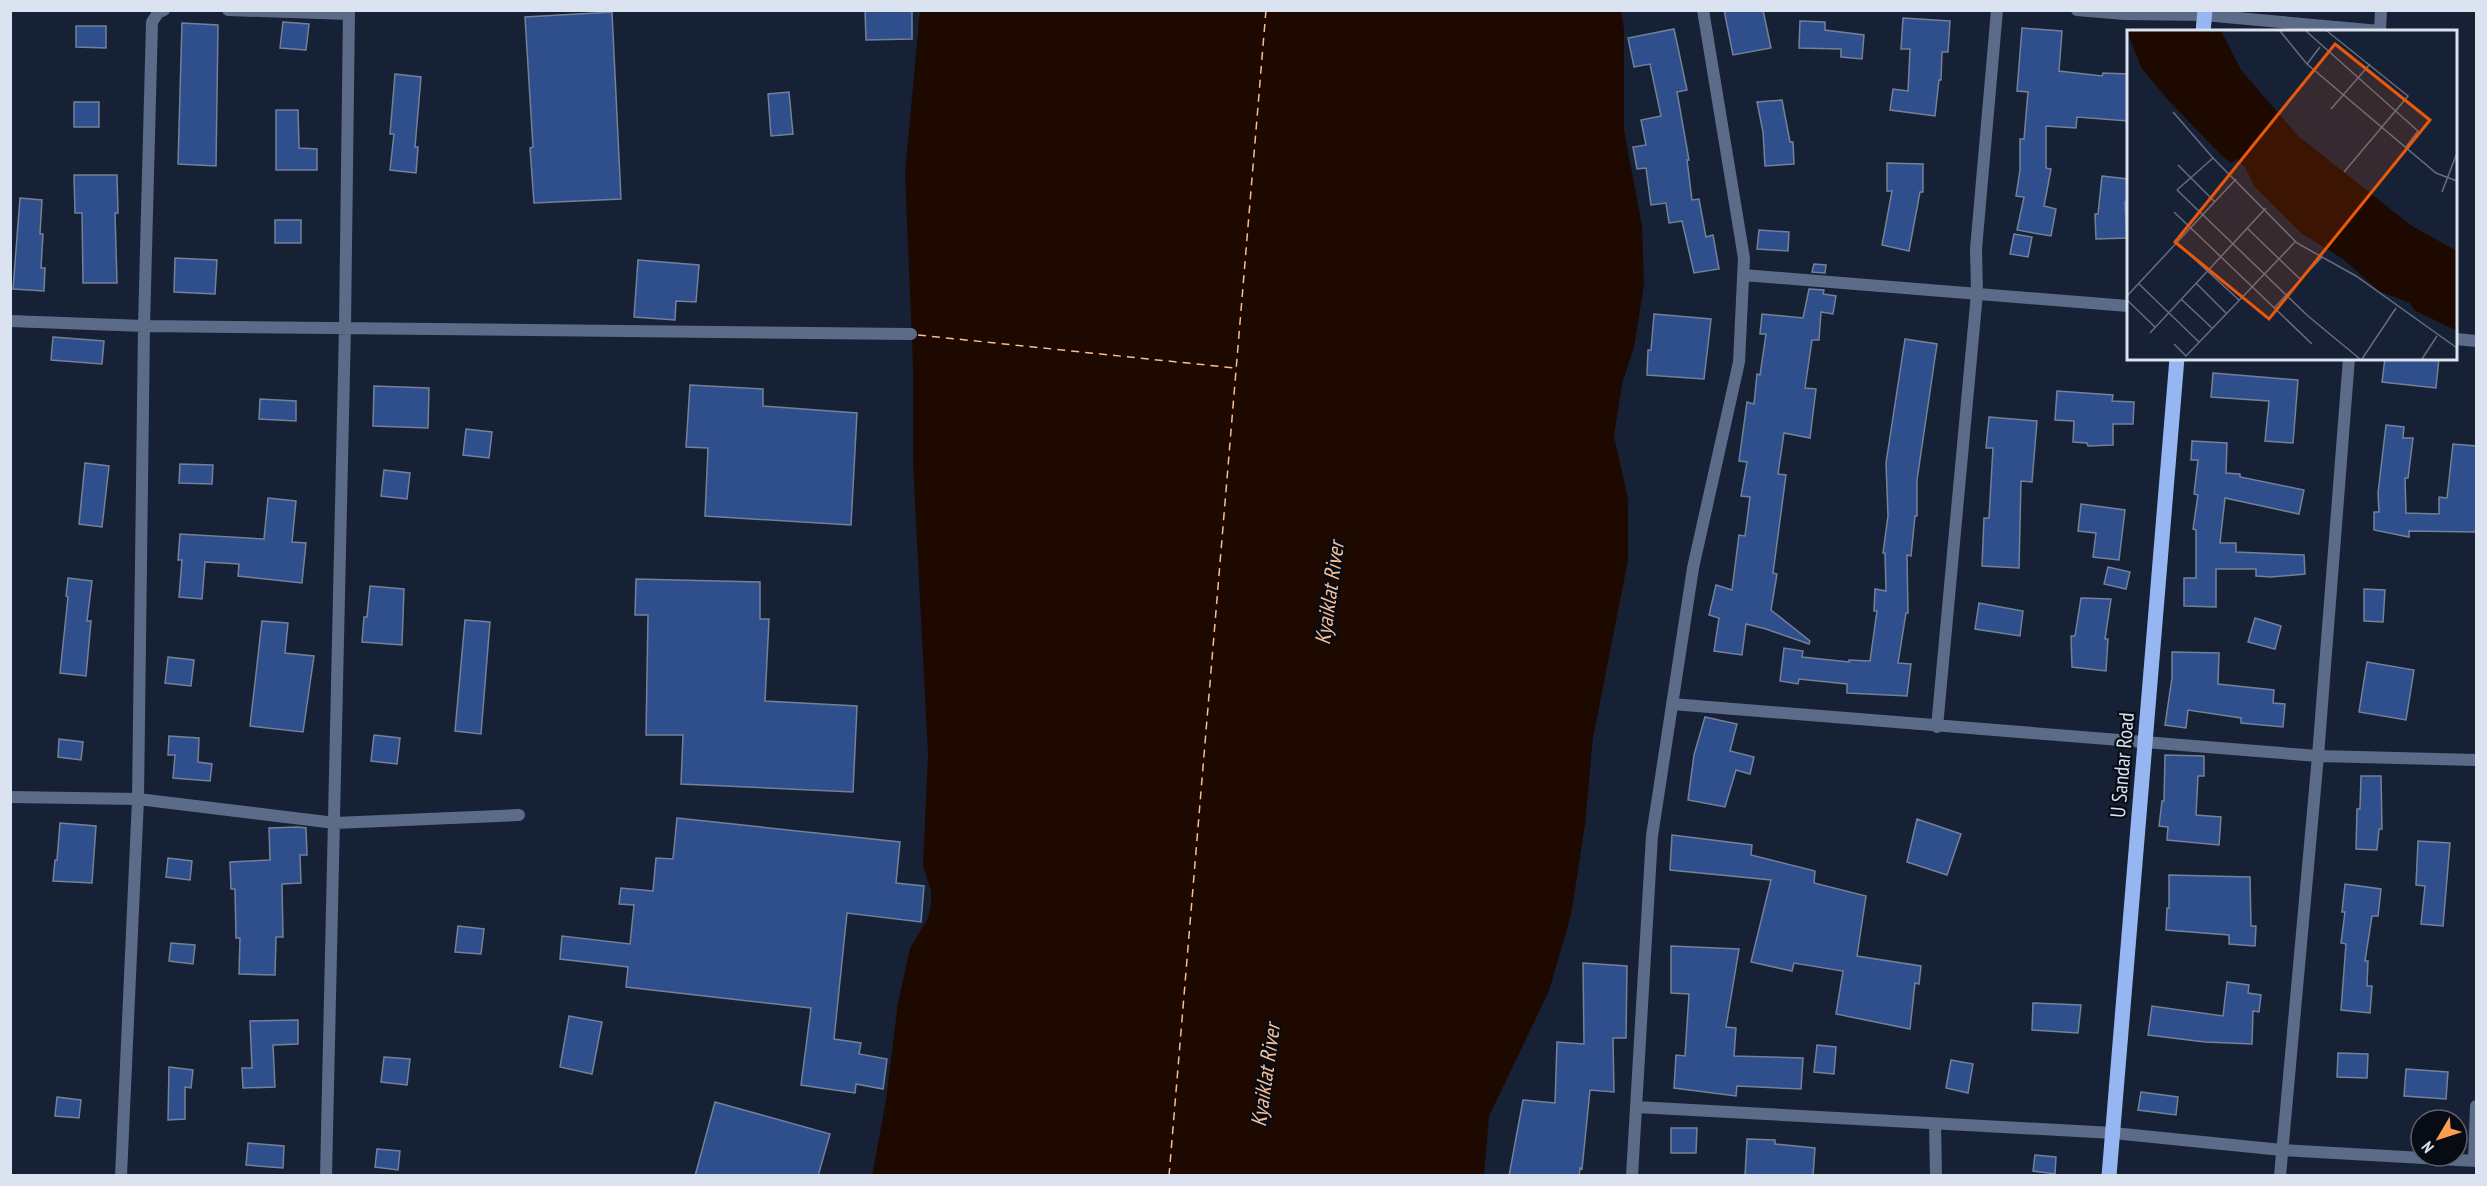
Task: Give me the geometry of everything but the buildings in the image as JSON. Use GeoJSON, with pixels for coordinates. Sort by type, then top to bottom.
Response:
{"type":"FeatureCollection","features":[{"type":"Feature","properties":{"kind":"main road"},"geometry":{"type":"LineString","coordinates":[[2203,30],[2205,13]]}},
{"type":"Feature","properties":{"kind":"main road","name":"U Sandar Road"},"geometry":{"type":"LineString","coordinates":[[2109,1176],[2177,360]]}},
{"type":"Feature","properties":{"kind":"street"},"geometry":{"type":"LineString","coordinates":[[121,1176],[138,799],[144,326],[152,22],[158,13],[165,10]]}},
{"type":"Feature","properties":{"kind":"street"},"geometry":{"type":"LineString","coordinates":[[228,10],[349,12],[345,327],[326,1176]]}},
{"type":"Feature","properties":{"kind":"street"},"geometry":{"type":"LineString","coordinates":[[1632,1176],[1652,836],[1693,568],[1739,362],[1744,258],[1702,10]]}},
{"type":"Feature","properties":{"kind":"street"},"geometry":{"type":"LineString","coordinates":[[1937,727],[1977,293],[1976,249],[1997,10]]}},
{"type":"Feature","properties":{"kind":"street"},"geometry":{"type":"LineString","coordinates":[[2077,10],[2126,14],[2205,13],[2370,30]]}},
{"type":"Feature","properties":{"kind":"street"},"geometry":{"type":"LineString","coordinates":[[2380,30],[2381,10]]}},
{"type":"Feature","properties":{"kind":"street"},"geometry":{"type":"LineString","coordinates":[[1743,275],[2127,306]]}},
{"type":"Feature","properties":{"kind":"street"},"geometry":{"type":"LineString","coordinates":[[10,321],[144,326],[911,334]]}},
{"type":"Feature","properties":{"kind":"street"},"geometry":{"type":"LineString","coordinates":[[2457,339],[2476,341]]}},
{"type":"Feature","properties":{"kind":"street"},"geometry":{"type":"LineString","coordinates":[[2280,1176],[2318,756],[2349,360]]}},
{"type":"Feature","properties":{"kind":"street"},"geometry":{"type":"LineString","coordinates":[[1672,704],[1937,727],[2145,740],[2318,756],[2476,760]]}},
{"type":"Feature","properties":{"kind":"street"},"geometry":{"type":"LineString","coordinates":[[10,797],[138,799],[335,823],[519,815]]}},
{"type":"Feature","properties":{"kind":"street"},"geometry":{"type":"LineString","coordinates":[[1636,1107],[2113,1133],[2283,1150],[2475,1161],[2476,1106]]}},
{"type":"Feature","properties":{"kind":"street"},"geometry":{"type":"LineString","coordinates":[[1935,1125],[1936,1176]]}},
{"type":"Feature","properties":{"kind":"water","name":"Kyaiklat River"},"geometry":{"type":"Polygon","coordinates":[[[920,11],[1621,11],[1624,29],[1624,130],[1642,226],[1644,284],[1634,347],[1622,384],[1614,436],[1628,499],[1628,560],[1593,738],[1585,825],[1571,915],[1549,991],[1489,1116],[1484,1175],[872,1176],[886,1100],[898,1003],[910,948],[928,918],[931,904],[931,891],[923,866],[928,754],[913,464],[913,365],[905,173],[920,11]]]}},
{"type":"Feature","properties":{"kind":"ferry route"},"geometry":{"type":"LineString","coordinates":[[1169,1176],[1266,10]]}},
{"type":"Feature","properties":{"kind":"ferry route"},"geometry":{"type":"LineString","coordinates":[[918,335],[1235,368]]}}]}
